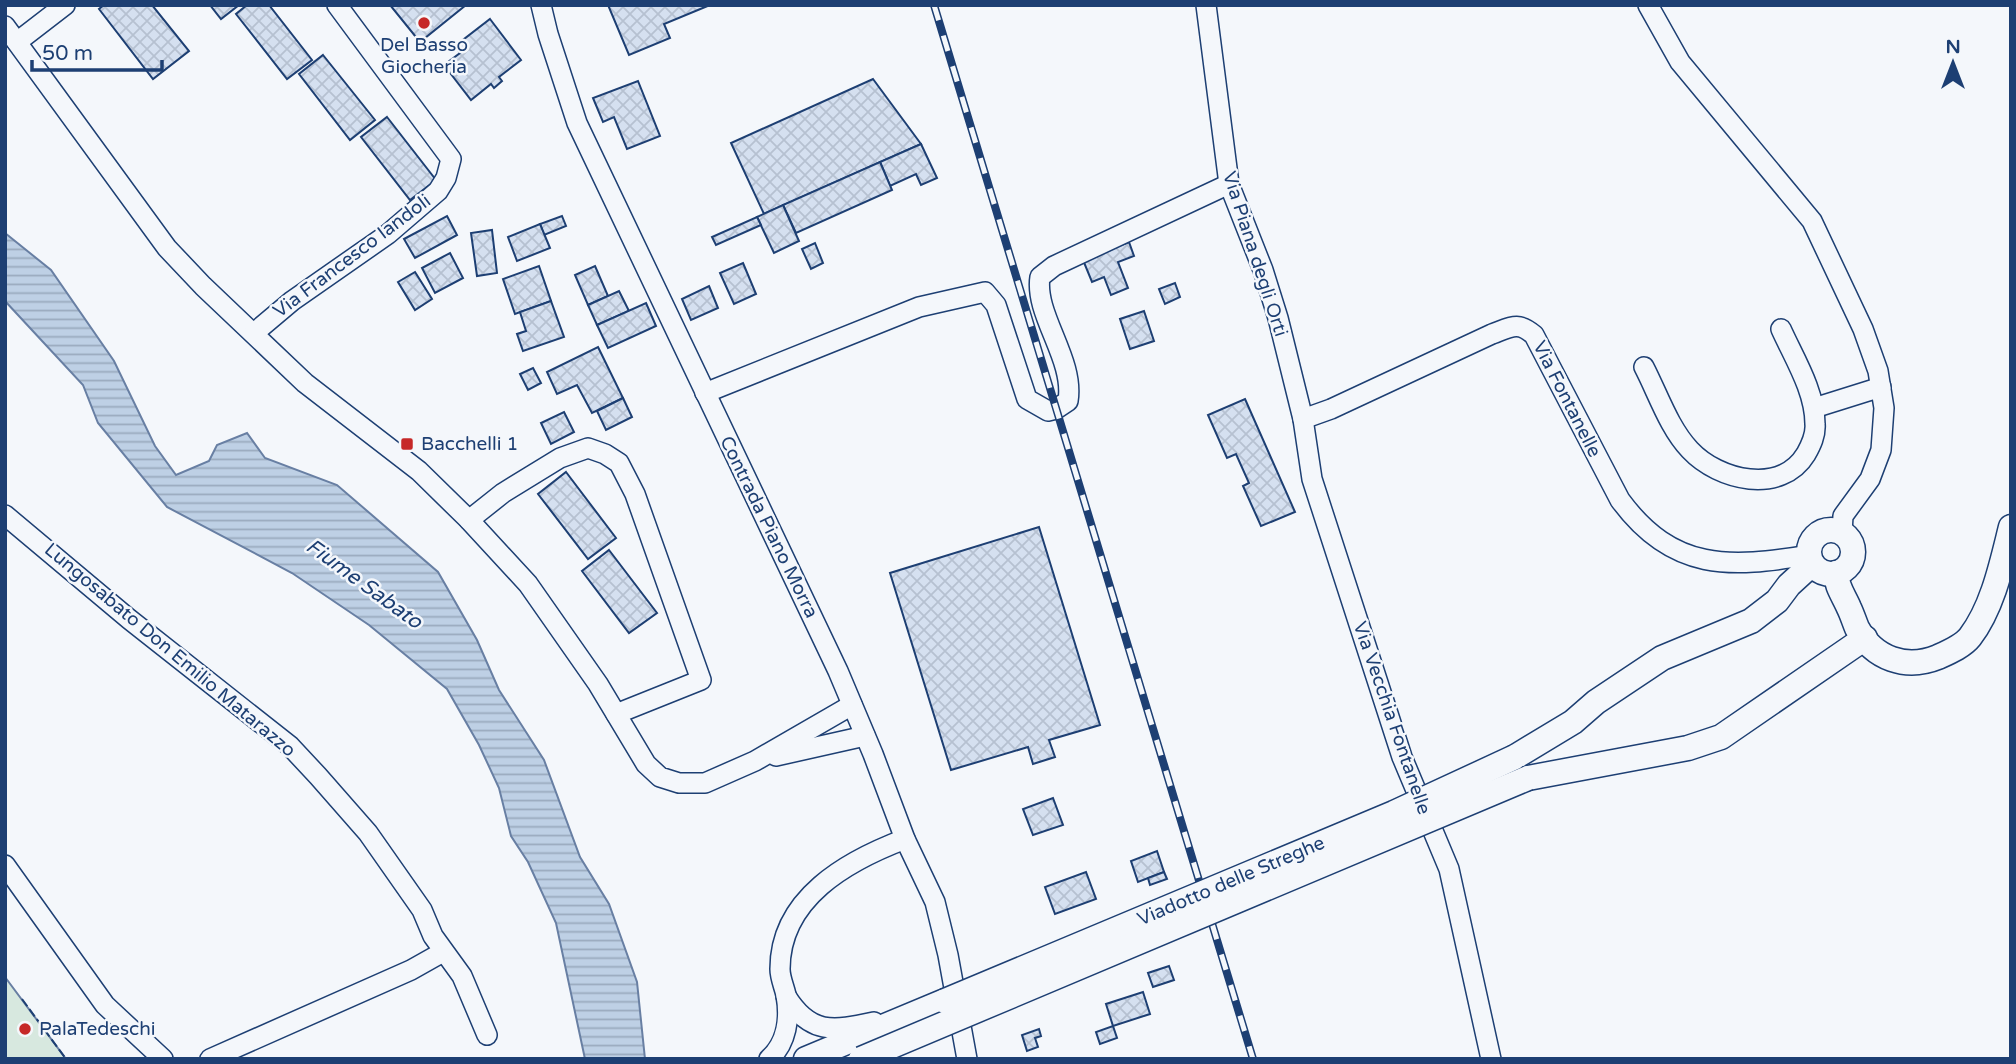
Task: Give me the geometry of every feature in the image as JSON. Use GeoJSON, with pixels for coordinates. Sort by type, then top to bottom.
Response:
{"type":"FeatureCollection","features":[{"type":"Feature","properties":{"kind":"main road"},"geometry":{"type":"LineString","coordinates":[[1522,768],[1596,702],[1653,663],[1751,621],[1777,601],[1811,559],[1812,542],[1822,532],[1836,531],[1848,538],[1853,552],[1848,565],[1836,573],[1836,583],[1857,627],[1875,650],[1895,661],[1922,664],[1952,651],[1969,638],[1986,608],[2007,559],[2011,527]]}},
{"type":"Feature","properties":{"kind":"main road","name":"Via Fontanelle"},"geometry":{"type":"LineString","coordinates":[[1811,559],[1823,572],[1836,573]]}},
{"type":"Feature","properties":{"kind":"main road"},"geometry":{"type":"LineString","coordinates":[[860,1059],[1522,768],[1688,748],[1721,737],[1865,638]]}},
{"type":"Feature","properties":{"kind":"main road","name":"Viadotto delle Streghe"},"geometry":{"type":"LineString","coordinates":[[806,1059],[1394,813],[1522,768]]}},
{"type":"Feature","properties":{"kind":"street"},"geometry":{"type":"LineString","coordinates":[[18,42],[65,5]]}},
{"type":"Feature","properties":{"kind":"street","name":"Via Francesco Iandoli"},"geometry":{"type":"LineString","coordinates":[[254,332],[292,301],[388,234],[438,191],[446,178],[451,159],[337,5]]}},
{"type":"Feature","properties":{"kind":"street","name":"Contrada Piano Morra"},"geometry":{"type":"LineString","coordinates":[[541,5],[577,123],[852,705],[905,839],[935,902],[948,955],[967,1059]]}},
{"type":"Feature","properties":{"kind":"street","name":"Via Piana degli Orti"},"geometry":{"type":"LineString","coordinates":[[1206,5],[1229,184],[1263,270],[1303,419]]}},
{"type":"Feature","properties":{"kind":"street"},"geometry":{"type":"LineString","coordinates":[[1648,5],[1680,62],[1812,221],[1863,328],[1881,387],[1884,408],[1881,450],[1870,479],[1843,516],[1842,533]]}},
{"type":"Feature","properties":{"kind":"street"},"geometry":{"type":"LineString","coordinates":[[5,26],[167,248],[305,383],[419,471],[528,584],[598,684],[646,764],[660,777],[679,783],[705,783],[755,761],[852,705]]}},
{"type":"Feature","properties":{"kind":"street"},"geometry":{"type":"LineString","coordinates":[[705,393],[919,307],[985,292],[996,305],[1027,399],[1048,411],[1056,410],[1068,401],[1070,389],[1059,346],[1038,290],[1040,277],[1054,266],[1229,184]]}},
{"type":"Feature","properties":{"kind":"street","name":"Via Fontanelle"},"geometry":{"type":"LineString","coordinates":[[1303,419],[1331,409],[1492,334],[1511,327],[1524,327],[1534,335],[1541,347],[1620,500],[1633,518],[1653,536],[1704,561],[1736,564],[1811,559]]}},
{"type":"Feature","properties":{"kind":"street"},"geometry":{"type":"LineString","coordinates":[[1644,367],[1680,438],[1693,453],[1712,467],[1731,475],[1750,479],[1782,477],[1799,466],[1812,444],[1816,427],[1814,408],[1782,329]]}},
{"type":"Feature","properties":{"kind":"street"},"geometry":{"type":"LineString","coordinates":[[1814,408],[1881,387]]}},
{"type":"Feature","properties":{"kind":"street","name":"Via Vecchia Fontanelle"},"geometry":{"type":"LineString","coordinates":[[1303,419],[1312,479],[1402,757],[1449,869],[1491,1059]]}},
{"type":"Feature","properties":{"kind":"street"},"geometry":{"type":"LineString","coordinates":[[469,520],[503,493],[560,458],[588,448],[619,463],[635,494],[701,680],[616,713]]}},
{"type":"Feature","properties":{"kind":"street","name":"Lungosabato Don Emilio Matarazzo"},"geometry":{"type":"LineString","coordinates":[[5,515],[129,619],[290,746],[368,832],[422,910],[443,952],[462,976],[487,1035]]}},
{"type":"Feature","properties":{"kind":"street"},"geometry":{"type":"LineString","coordinates":[[755,761],[865,736]]}},
{"type":"Feature","properties":{"kind":"street"},"geometry":{"type":"LineString","coordinates":[[768,1059],[777,1051],[787,1029],[789,1005],[780,971],[783,941],[794,914],[814,891],[834,874],[876,850],[905,839]]}},
{"type":"Feature","properties":{"kind":"street"},"geometry":{"type":"LineString","coordinates":[[5,865],[105,1005],[163,1059]]}},
{"type":"Feature","properties":{"kind":"street"},"geometry":{"type":"LineString","coordinates":[[210,1059],[374,987],[443,952]]}},
{"type":"Feature","properties":{"kind":"street"},"geometry":{"type":"LineString","coordinates":[[789,1005],[810,1023],[824,1029],[847,1028],[945,1001]]}},
{"type":"Feature","properties":{"kind":"shaded area","name":"PalaTedeschi"},"geometry":{"type":"Polygon","coordinates":[[[5,977],[66,1059],[5,1059],[5,977]]]}},
{"type":"Feature","properties":{"kind":"water","name":"Fiume Sabato"},"geometry":{"type":"Polygon","coordinates":[[[5,233],[51,270],[114,361],[155,446],[176,475],[209,461],[217,445],[247,433],[265,458],[337,485],[438,572],[477,640],[499,690],[544,760],[580,857],[609,904],[637,982],[645,1059],[585,1059],[556,923],[528,862],[511,836],[499,788],[479,745],[447,689],[369,625],[292,573],[167,507],[98,423],[83,385],[5,301],[5,233]]]}},
{"type":"Feature","properties":{"kind":"building"},"geometry":{"type":"Polygon","coordinates":[[[104,5],[152,5],[189,51],[153,79],[99,9],[104,5]]]}},
{"type":"Feature","properties":{"kind":"building"},"geometry":{"type":"Polygon","coordinates":[[[210,5],[239,5],[221,19],[210,5]]]}},
{"type":"Feature","properties":{"kind":"building"},"geometry":{"type":"Polygon","coordinates":[[[247,5],[269,5],[312,60],[287,79],[236,14],[247,5]]]}},
{"type":"Feature","properties":{"kind":"building","name":"Del Basso Giocheria"},"geometry":{"type":"Polygon","coordinates":[[[390,5],[466,5],[420,42],[390,5]]]}},
{"type":"Feature","properties":{"kind":"building"},"geometry":{"type":"Polygon","coordinates":[[[608,5],[710,5],[664,24],[670,38],[629,55],[608,5]]]}},
{"type":"Feature","properties":{"kind":"building"},"geometry":{"type":"Polygon","coordinates":[[[490,19],[521,60],[499,77],[502,81],[494,88],[491,84],[471,100],[444,65],[460,53],[455,46],[490,19]]]}},
{"type":"Feature","properties":{"kind":"building"},"geometry":{"type":"Polygon","coordinates":[[[323,55],[375,120],[350,140],[299,74],[323,55]]]}},
{"type":"Feature","properties":{"kind":"building"},"geometry":{"type":"Polygon","coordinates":[[[873,79],[921,144],[764,214],[731,143],[873,79]]]}},
{"type":"Feature","properties":{"kind":"building"},"geometry":{"type":"Polygon","coordinates":[[[638,81],[660,136],[627,149],[614,117],[603,122],[593,98],[638,81]]]}},
{"type":"Feature","properties":{"kind":"building"},"geometry":{"type":"Polygon","coordinates":[[[387,117],[436,180],[410,200],[361,137],[387,117]]]}},
{"type":"Feature","properties":{"kind":"building"},"geometry":{"type":"Polygon","coordinates":[[[921,144],[937,178],[921,185],[916,174],[890,186],[880,162],[921,144]]]}},
{"type":"Feature","properties":{"kind":"building"},"geometry":{"type":"Polygon","coordinates":[[[880,162],[892,190],[796,233],[783,205],[880,162]]]}},
{"type":"Feature","properties":{"kind":"building"},"geometry":{"type":"Polygon","coordinates":[[[783,205],[799,241],[774,253],[757,217],[783,205]]]}},
{"type":"Feature","properties":{"kind":"building"},"geometry":{"type":"Polygon","coordinates":[[[447,216],[457,235],[415,258],[404,239],[447,216]]]}},
{"type":"Feature","properties":{"kind":"building"},"geometry":{"type":"Polygon","coordinates":[[[562,216],[566,226],[544,235],[540,224],[562,216]]]}},
{"type":"Feature","properties":{"kind":"building"},"geometry":{"type":"Polygon","coordinates":[[[757,217],[761,225],[716,245],[712,237],[757,217]]]}},
{"type":"Feature","properties":{"kind":"building"},"geometry":{"type":"Polygon","coordinates":[[[540,224],[550,248],[517,261],[508,237],[540,224]]]}},
{"type":"Feature","properties":{"kind":"building"},"geometry":{"type":"Polygon","coordinates":[[[492,230],[497,273],[477,276],[471,233],[492,230]]]}},
{"type":"Feature","properties":{"kind":"building"},"geometry":{"type":"Polygon","coordinates":[[[1129,242],[1134,256],[1118,262],[1128,288],[1111,295],[1104,277],[1092,282],[1083,260],[1129,242]]]}},
{"type":"Feature","properties":{"kind":"building"},"geometry":{"type":"Polygon","coordinates":[[[815,243],[823,263],[811,269],[802,249],[815,243]]]}},
{"type":"Feature","properties":{"kind":"building"},"geometry":{"type":"Polygon","coordinates":[[[450,253],[463,278],[435,293],[422,268],[450,253]]]}},
{"type":"Feature","properties":{"kind":"building"},"geometry":{"type":"Polygon","coordinates":[[[743,263],[756,294],[734,304],[720,273],[743,263]]]}},
{"type":"Feature","properties":{"kind":"building"},"geometry":{"type":"Polygon","coordinates":[[[539,266],[551,301],[515,314],[503,279],[539,266]]]}},
{"type":"Feature","properties":{"kind":"building"},"geometry":{"type":"Polygon","coordinates":[[[595,266],[608,296],[588,305],[575,275],[595,266]]]}},
{"type":"Feature","properties":{"kind":"building"},"geometry":{"type":"Polygon","coordinates":[[[415,272],[432,299],[415,310],[398,282],[415,272]]]}},
{"type":"Feature","properties":{"kind":"building"},"geometry":{"type":"Polygon","coordinates":[[[1175,283],[1180,297],[1165,304],[1159,289],[1175,283]]]}},
{"type":"Feature","properties":{"kind":"building"},"geometry":{"type":"Polygon","coordinates":[[[709,286],[718,308],[691,320],[682,299],[709,286]]]}},
{"type":"Feature","properties":{"kind":"building"},"geometry":{"type":"Polygon","coordinates":[[[619,291],[629,311],[597,325],[588,305],[619,291]]]}},
{"type":"Feature","properties":{"kind":"building"},"geometry":{"type":"Polygon","coordinates":[[[551,301],[564,337],[523,351],[517,334],[526,331],[520,312],[551,301]]]}},
{"type":"Feature","properties":{"kind":"building"},"geometry":{"type":"Polygon","coordinates":[[[646,303],[656,326],[608,348],[597,325],[646,303]]]}},
{"type":"Feature","properties":{"kind":"building"},"geometry":{"type":"Polygon","coordinates":[[[1144,311],[1154,341],[1130,349],[1120,319],[1144,311]]]}},
{"type":"Feature","properties":{"kind":"building"},"geometry":{"type":"Polygon","coordinates":[[[598,347],[623,398],[592,413],[577,385],[557,394],[547,372],[598,347]]]}},
{"type":"Feature","properties":{"kind":"building"},"geometry":{"type":"Polygon","coordinates":[[[533,368],[541,383],[528,390],[520,374],[533,368]]]}},
{"type":"Feature","properties":{"kind":"building"},"geometry":{"type":"Polygon","coordinates":[[[623,398],[632,417],[606,430],[597,411],[623,398]]]}},
{"type":"Feature","properties":{"kind":"building"},"geometry":{"type":"Polygon","coordinates":[[[1245,399],[1295,512],[1261,526],[1243,486],[1249,483],[1236,454],[1227,458],[1208,415],[1245,399]]]}},
{"type":"Feature","properties":{"kind":"building"},"geometry":{"type":"Polygon","coordinates":[[[564,412],[574,432],[551,444],[541,423],[564,412]]]}},
{"type":"Feature","properties":{"kind":"building"},"geometry":{"type":"Polygon","coordinates":[[[566,472],[616,538],[588,559],[538,494],[566,472]]]}},
{"type":"Feature","properties":{"kind":"building"},"geometry":{"type":"Polygon","coordinates":[[[1039,527],[1100,725],[1049,740],[1055,757],[1033,764],[1028,747],[951,770],[890,573],[1039,527]]]}},
{"type":"Feature","properties":{"kind":"building"},"geometry":{"type":"Polygon","coordinates":[[[609,550],[657,613],[629,633],[582,571],[609,550]]]}},
{"type":"Feature","properties":{"kind":"building"},"geometry":{"type":"Polygon","coordinates":[[[1053,798],[1063,825],[1033,835],[1023,809],[1053,798]]]}},
{"type":"Feature","properties":{"kind":"building"},"geometry":{"type":"Polygon","coordinates":[[[1157,851],[1164,872],[1138,882],[1131,861],[1157,851]]]}},
{"type":"Feature","properties":{"kind":"building"},"geometry":{"type":"Polygon","coordinates":[[[1086,872],[1096,899],[1055,914],[1045,887],[1086,872]]]}},
{"type":"Feature","properties":{"kind":"building"},"geometry":{"type":"Polygon","coordinates":[[[1164,872],[1167,879],[1150,885],[1148,878],[1164,872]]]}},
{"type":"Feature","properties":{"kind":"building"},"geometry":{"type":"Polygon","coordinates":[[[1169,966],[1174,980],[1153,987],[1148,973],[1169,966]]]}},
{"type":"Feature","properties":{"kind":"building"},"geometry":{"type":"Polygon","coordinates":[[[1143,992],[1150,1014],[1113,1026],[1106,1004],[1143,992]]]}},
{"type":"Feature","properties":{"kind":"building"},"geometry":{"type":"Polygon","coordinates":[[[1113,1026],[1117,1038],[1100,1044],[1096,1032],[1113,1026]]]}},
{"type":"Feature","properties":{"kind":"building"},"geometry":{"type":"Polygon","coordinates":[[[1039,1029],[1041,1036],[1035,1038],[1038,1047],[1027,1051],[1022,1035],[1039,1029]]]}},
{"type":"Feature","properties":{"kind":"railway"},"geometry":{"type":"LineString","coordinates":[[934,5],[1253,1059]]}},
{"type":"Feature","properties":{"kind":"fence"},"geometry":{"type":"LineString","coordinates":[[22,999],[66,1059]]}},
{"type":"Feature","properties":{"kind":"place","name":"Del Basso Giocheria"},"geometry":{"type":"Point","coordinates":[424,23]}},
{"type":"Feature","properties":{"kind":"place","name":"Bacchelli 1"},"geometry":{"type":"Point","coordinates":[407,444]}},
{"type":"Feature","properties":{"kind":"place","name":"PalaTedeschi"},"geometry":{"type":"Point","coordinates":[25,1029]}}]}
